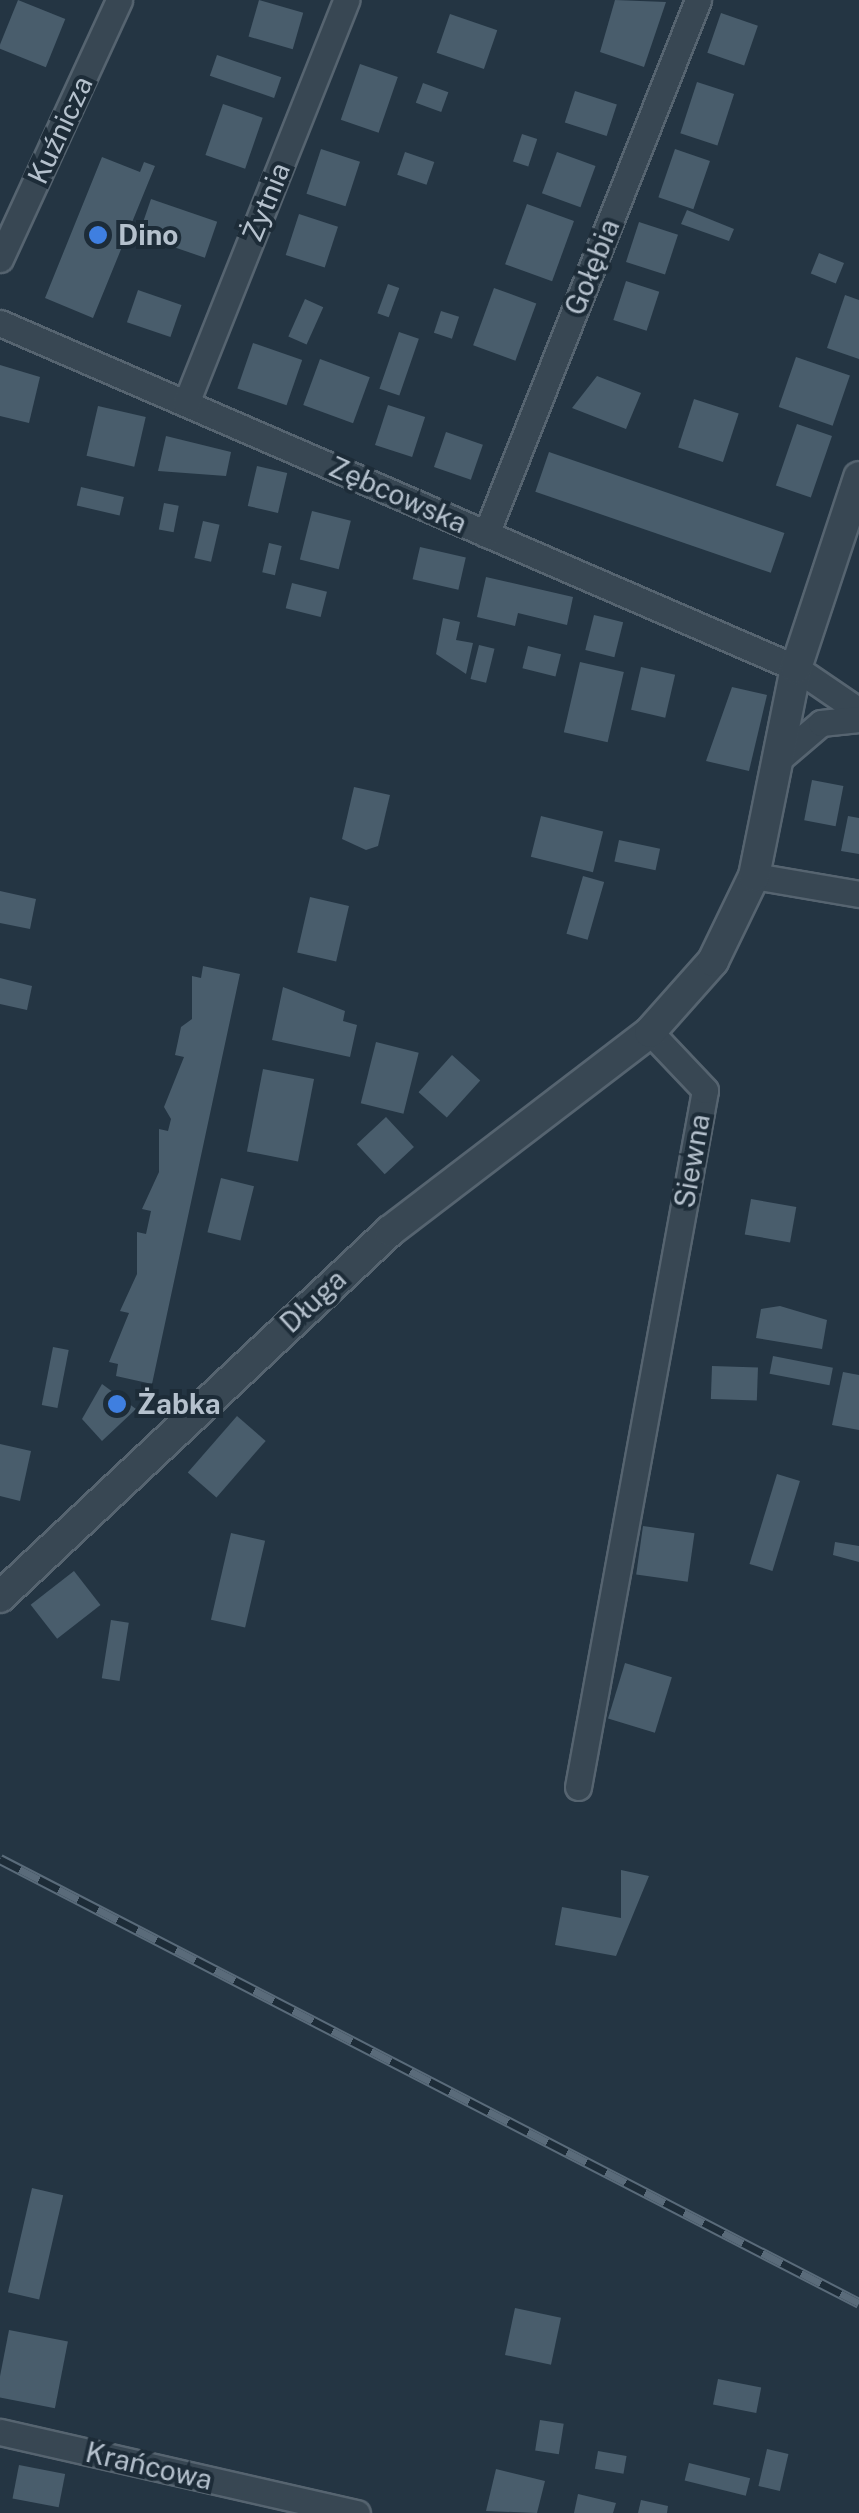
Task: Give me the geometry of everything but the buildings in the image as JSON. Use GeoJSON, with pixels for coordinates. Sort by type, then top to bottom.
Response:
{"type":"FeatureCollection","features":[{"type":"Feature","properties":{"kind":"street","name":"Kuźnicza"},"geometry":{"type":"LineString","coordinates":[[0,259],[119,0]]}},
{"type":"Feature","properties":{"kind":"street","name":"Żytnia"},"geometry":{"type":"LineString","coordinates":[[186,403],[346,0]]}},
{"type":"Feature","properties":{"kind":"street","name":"Gołębia"},"geometry":{"type":"LineString","coordinates":[[486,534],[698,0]]}},
{"type":"Feature","properties":{"kind":"street","name":"Zębcowska"},"geometry":{"type":"LineString","coordinates":[[0,323],[796,668],[859,711]]}},
{"type":"Feature","properties":{"kind":"street"},"geometry":{"type":"LineString","coordinates":[[650,1032],[713,962],[754,876],[796,668],[859,477]]}},
{"type":"Feature","properties":{"kind":"street"},"geometry":{"type":"LineString","coordinates":[[780,758],[821,723],[859,718]]}},
{"type":"Feature","properties":{"kind":"street"},"geometry":{"type":"LineString","coordinates":[[754,876],[859,894]]}},
{"type":"Feature","properties":{"kind":"street","name":"Długa"},"geometry":{"type":"LineString","coordinates":[[0,1597],[390,1231],[650,1032]]}},
{"type":"Feature","properties":{"kind":"street","name":"Siewna"},"geometry":{"type":"LineString","coordinates":[[578,1787],[705,1090],[650,1032]]}},
{"type":"Feature","properties":{"kind":"street","name":"Krańcowa"},"geometry":{"type":"LineString","coordinates":[[0,2432],[357,2513]]}},
{"type":"Feature","properties":{"kind":"railway"},"geometry":{"type":"LineString","coordinates":[[0,1859],[859,2303]]}},
{"type":"Feature","properties":{"kind":"place","name":"Dino"},"geometry":{"type":"Point","coordinates":[98,235]}},
{"type":"Feature","properties":{"kind":"place","name":"Żabka"},"geometry":{"type":"Point","coordinates":[117,1404]}}]}
